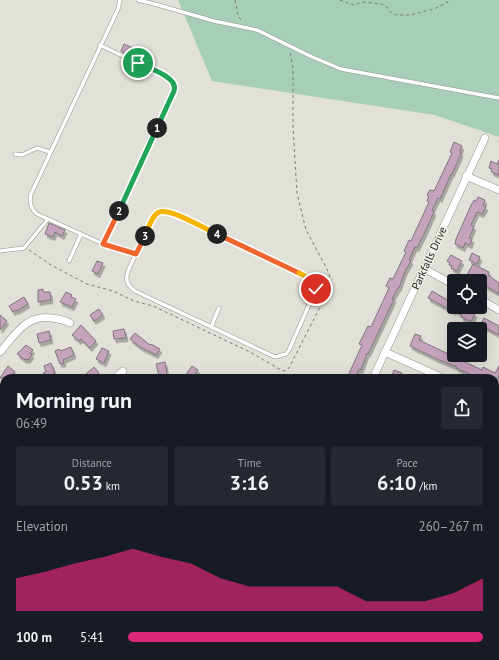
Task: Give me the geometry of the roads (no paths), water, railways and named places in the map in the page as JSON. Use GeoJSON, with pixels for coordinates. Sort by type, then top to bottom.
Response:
{"type":"FeatureCollection","features":[{"type":"Feature","properties":{"kind":"street","name":"Parkfalls Drive"},"geometry":{"type":"LineString","coordinates":[[375,374],[485,138]]}},
{"type":"Feature","properties":{"kind":"street"},"geometry":{"type":"LineString","coordinates":[[466,176],[499,190]]}},
{"type":"Feature","properties":{"kind":"street"},"geometry":{"type":"LineString","coordinates":[[425,269],[447,281]]}},
{"type":"Feature","properties":{"kind":"street"},"geometry":{"type":"LineString","coordinates":[[487,304],[499,310]]}},
{"type":"Feature","properties":{"kind":"street"},"geometry":{"type":"LineString","coordinates":[[0,352],[23,325],[33,319],[50,317],[70,323]]}},
{"type":"Feature","properties":{"kind":"street"},"geometry":{"type":"LineString","coordinates":[[385,352],[434,374]]}},
{"type":"Feature","properties":{"kind":"street"},"geometry":{"type":"LineString","coordinates":[[119,374],[122,371]]}},
{"type":"Feature","properties":{"kind":"lane"},"geometry":{"type":"LineString","coordinates":[[120,0],[118,9],[31,194],[30,202],[34,211],[48,219],[103,244],[136,254]]}},
{"type":"Feature","properties":{"kind":"lane"},"geometry":{"type":"LineString","coordinates":[[138,0],[214,21],[258,30],[327,64],[341,69],[499,98]]}},
{"type":"Feature","properties":{"kind":"lane"},"geometry":{"type":"LineString","coordinates":[[100,45],[170,78],[173,81],[175,88],[103,244]]}},
{"type":"Feature","properties":{"kind":"lane"},"geometry":{"type":"LineString","coordinates":[[15,154],[22,155],[37,148],[50,152]]}},
{"type":"Feature","properties":{"kind":"lane"},"geometry":{"type":"LineString","coordinates":[[168,212],[310,278],[316,284],[315,293],[286,354],[275,357],[130,288],[126,282],[127,275],[136,254],[154,217],[158,213],[168,212]]}},
{"type":"Feature","properties":{"kind":"lane"},"geometry":{"type":"LineString","coordinates":[[0,251],[24,248],[48,219]]}},
{"type":"Feature","properties":{"kind":"lane"},"geometry":{"type":"LineString","coordinates":[[69,261],[81,234]]}},
{"type":"Feature","properties":{"kind":"lane"},"geometry":{"type":"LineString","coordinates":[[211,327],[219,308]]}}]}
